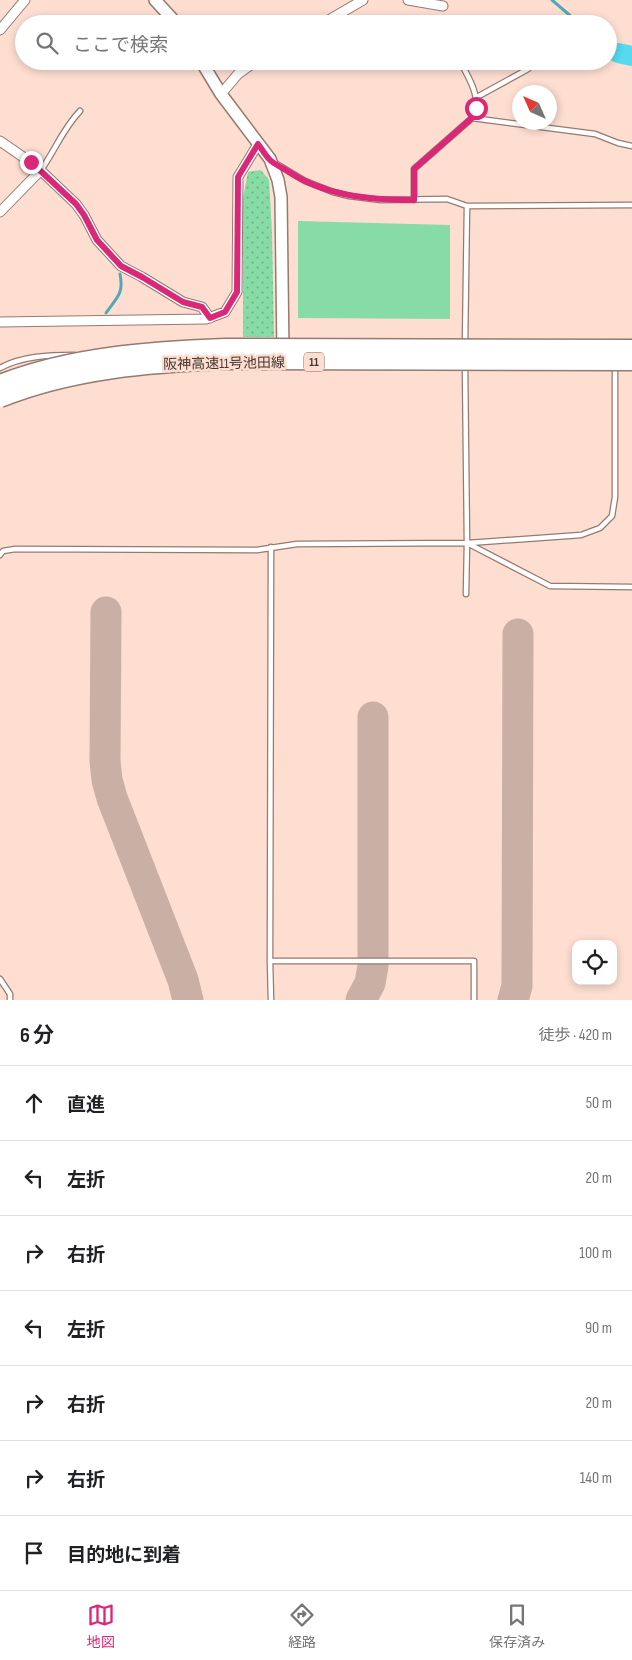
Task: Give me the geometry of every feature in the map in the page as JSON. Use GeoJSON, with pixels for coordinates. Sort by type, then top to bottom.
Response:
{"type":"FeatureCollection","features":[{"type":"Feature","properties":{"kind":"highway","name":"阪神高速11号池田線"},"geometry":{"type":"LineString","coordinates":[[0,383],[84,359],[148,351],[225,347],[632,348]]}},
{"type":"Feature","properties":{"kind":"highway","name":"阪神高速11号池田線"},"geometry":{"type":"LineString","coordinates":[[0,399],[58,380],[86,374],[188,363],[632,362]]}},
{"type":"Feature","properties":{"kind":"street"},"geometry":{"type":"LineString","coordinates":[[0,30],[25,0]]}},
{"type":"Feature","properties":{"kind":"street"},"geometry":{"type":"LineString","coordinates":[[337,15],[363,0]]}},
{"type":"Feature","properties":{"kind":"street"},"geometry":{"type":"LineString","coordinates":[[408,0],[443,6]]}},
{"type":"Feature","properties":{"kind":"street"},"geometry":{"type":"LineString","coordinates":[[161,3],[170,15]]}},
{"type":"Feature","properties":{"kind":"street"},"geometry":{"type":"LineString","coordinates":[[206,70],[221,94],[270,159],[278,180],[281,197],[278,354],[632,354]]}},
{"type":"Feature","properties":{"kind":"street"},"geometry":{"type":"LineString","coordinates":[[221,94],[244,70]]}},
{"type":"Feature","properties":{"kind":"street"},"geometry":{"type":"LineString","coordinates":[[0,141],[41,170],[76,204],[97,240],[121,266],[183,302],[202,307],[210,318]]}},
{"type":"Feature","properties":{"kind":"street"},"geometry":{"type":"LineString","coordinates":[[0,322],[206,319],[225,312],[237,292],[238,177],[258,144]]}},
{"type":"Feature","properties":{"kind":"street"},"geometry":{"type":"LineString","coordinates":[[0,212],[41,170]]}},
{"type":"Feature","properties":{"kind":"lane"},"geometry":{"type":"LineString","coordinates":[[414,200],[414,169],[472,118],[476,108],[477,97],[464,70]]}},
{"type":"Feature","properties":{"kind":"lane"},"geometry":{"type":"LineString","coordinates":[[477,97],[526,70]]}},
{"type":"Feature","properties":{"kind":"lane"},"geometry":{"type":"LineString","coordinates":[[41,170],[64,130],[80,111]]}},
{"type":"Feature","properties":{"kind":"lane"},"geometry":{"type":"LineString","coordinates":[[472,118],[595,134],[632,146]]}},
{"type":"Feature","properties":{"kind":"lane"},"geometry":{"type":"LineString","coordinates":[[270,159],[296,177],[332,192],[381,200],[447,199],[467,206],[632,205]]}},
{"type":"Feature","properties":{"kind":"lane"},"geometry":{"type":"LineString","coordinates":[[466,594],[465,354],[467,206]]}},
{"type":"Feature","properties":{"kind":"lane"},"geometry":{"type":"LineString","coordinates":[[0,368],[12,361],[50,355],[193,354]]}},
{"type":"Feature","properties":{"kind":"lane"},"geometry":{"type":"LineString","coordinates":[[0,555],[3,552],[15,549],[257,550],[297,544],[467,543],[581,535],[600,528],[612,516],[615,497],[615,354]]}},
{"type":"Feature","properties":{"kind":"lane"},"geometry":{"type":"LineString","coordinates":[[467,543],[550,586],[632,587]]}},
{"type":"Feature","properties":{"kind":"lane"},"geometry":{"type":"LineString","coordinates":[[271,547],[271,1000]]}},
{"type":"Feature","properties":{"kind":"lane"},"geometry":{"type":"LineString","coordinates":[[270,961],[474,961],[474,1000]]}},
{"type":"Feature","properties":{"kind":"lane"},"geometry":{"type":"LineString","coordinates":[[0,980],[10,994],[10,1000]]}},
{"type":"Feature","properties":{"kind":"green space"},"geometry":{"type":"Polygon","coordinates":[[[261,170],[269,180],[274,337],[243,337],[243,198],[248,172],[261,170]]]}},
{"type":"Feature","properties":{"kind":"green space"},"geometry":{"type":"Polygon","coordinates":[[[298,221],[450,225],[450,319],[298,318],[298,221]]]}},
{"type":"Feature","properties":{"kind":"waterway"},"geometry":{"type":"LineString","coordinates":[[552,0],[570,15]]}},
{"type":"Feature","properties":{"kind":"waterway"},"geometry":{"type":"LineString","coordinates":[[618,53],[632,56]]}},
{"type":"Feature","properties":{"kind":"waterway"},"geometry":{"type":"LineString","coordinates":[[106,313],[120,291],[120,274]]}},
{"type":"Feature","properties":{"kind":"taxiway"},"geometry":{"type":"LineString","coordinates":[[106,612],[105,761],[107,780],[112,798],[183,980],[188,1000]]}},
{"type":"Feature","properties":{"kind":"taxiway"},"geometry":{"type":"LineString","coordinates":[[513,1000],[517,986],[518,634]]}},
{"type":"Feature","properties":{"kind":"taxiway"},"geometry":{"type":"LineString","coordinates":[[361,1000],[370,983],[373,966],[373,717]]}},
{"type":"Feature","properties":{"kind":"route"},"geometry":{"type":"LineString","coordinates":[[31,162],[76,204],[97,240],[116,262],[183,302],[202,307],[210,318],[225,312],[237,292],[238,177],[258,144],[270,159],[296,177],[318,187],[349,196],[381,200],[414,200],[414,169],[472,118],[476,108]]}}]}
